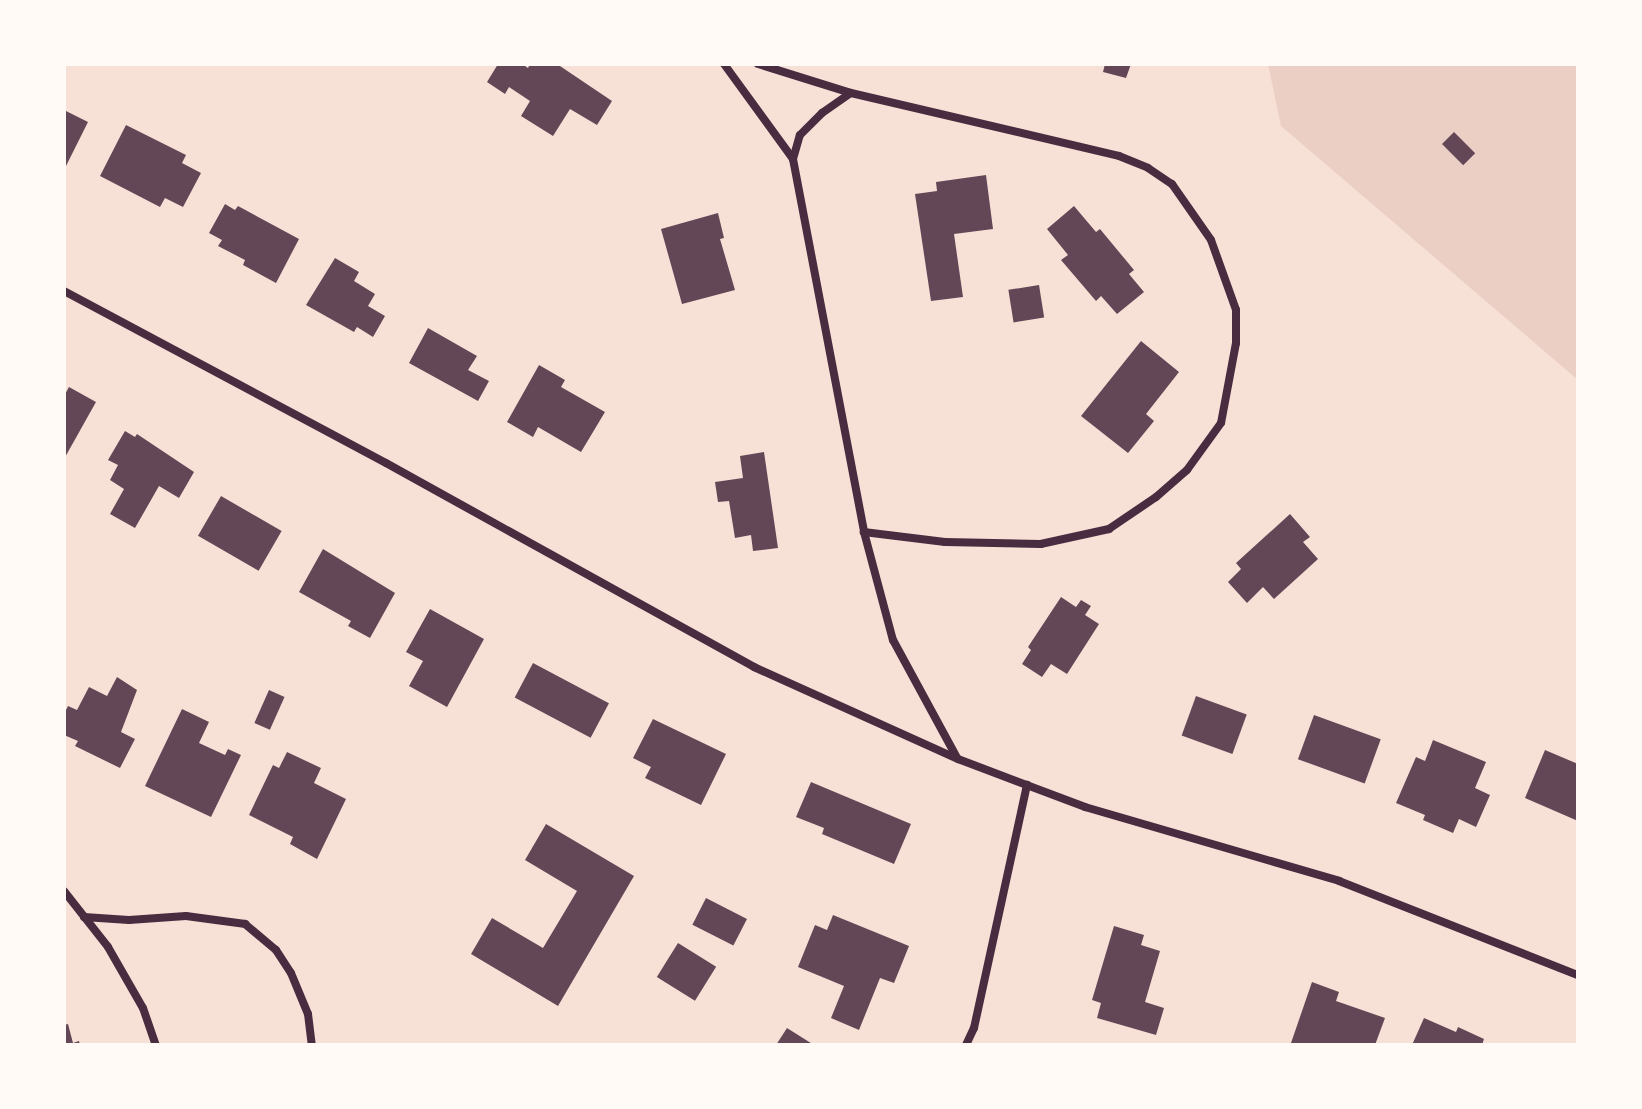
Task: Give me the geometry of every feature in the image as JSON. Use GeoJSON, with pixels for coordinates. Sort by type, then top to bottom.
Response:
{"type":"FeatureCollection","features":[{"type":"Feature","properties":{"kind":"street"},"geometry":{"type":"LineString","coordinates":[[724,64],[793,159],[864,532],[893,640],[958,759]]}},
{"type":"Feature","properties":{"kind":"street"},"geometry":{"type":"LineString","coordinates":[[758,64],[851,93],[1119,156],[1148,168],[1172,184],[1211,240],[1236,310],[1236,343],[1221,423],[1187,470],[1156,497],[1109,529],[1041,544],[945,542],[864,532]]}},
{"type":"Feature","properties":{"kind":"street"},"geometry":{"type":"LineString","coordinates":[[793,159],[800,135],[822,113],[851,93]]}},
{"type":"Feature","properties":{"kind":"street"},"geometry":{"type":"LineString","coordinates":[[64,291],[386,463],[754,667],[958,759],[1085,807],[1339,881],[1578,975]]}},
{"type":"Feature","properties":{"kind":"street"},"geometry":{"type":"LineString","coordinates":[[966,1045],[974,1028],[1027,785]]}},
{"type":"Feature","properties":{"kind":"street"},"geometry":{"type":"LineString","coordinates":[[64,891],[108,947],[143,1008],[156,1045]]}},
{"type":"Feature","properties":{"kind":"street"},"geometry":{"type":"LineString","coordinates":[[84,917],[129,920],[186,916],[245,924],[276,950],[291,973],[308,1014],[312,1045]]}},
{"type":"Feature","properties":{"kind":"shaded area"},"geometry":{"type":"Polygon","coordinates":[[[1268,64],[1578,64],[1578,380],[1281,126],[1268,64]]]}},
{"type":"Feature","properties":{"kind":"building"},"geometry":{"type":"Polygon","coordinates":[[[498,64],[522,64],[528,68],[530,64],[557,64],[612,101],[597,125],[570,109],[553,136],[521,116],[530,101],[509,87],[505,94],[487,82],[498,64]]]}},
{"type":"Feature","properties":{"kind":"building"},"geometry":{"type":"Polygon","coordinates":[[[1105,64],[1131,64],[1126,78],[1103,72],[1105,64]]]}},
{"type":"Feature","properties":{"kind":"building"},"geometry":{"type":"Polygon","coordinates":[[[64,110],[88,122],[64,170],[64,110]]]}},
{"type":"Feature","properties":{"kind":"building"},"geometry":{"type":"Polygon","coordinates":[[[126,125],[186,155],[182,163],[201,173],[183,207],[165,198],[160,207],[100,176],[126,125]]]}},
{"type":"Feature","properties":{"kind":"building"},"geometry":{"type":"Polygon","coordinates":[[[1454,132],[1475,153],[1463,165],[1442,144],[1454,132]]]}},
{"type":"Feature","properties":{"kind":"building"},"geometry":{"type":"Polygon","coordinates":[[[986,175],[993,229],[954,234],[963,297],[931,301],[915,194],[937,191],[936,182],[986,175]]]}},
{"type":"Feature","properties":{"kind":"building"},"geometry":{"type":"Polygon","coordinates":[[[225,204],[235,210],[238,206],[299,239],[276,283],[243,265],[245,260],[218,246],[222,240],[209,233],[225,204]]]}},
{"type":"Feature","properties":{"kind":"building"},"geometry":{"type":"Polygon","coordinates":[[[1074,206],[1096,232],[1100,229],[1134,270],[1129,274],[1144,292],[1117,314],[1101,296],[1096,301],[1061,260],[1068,255],[1047,229],[1074,206]]]}},
{"type":"Feature","properties":{"kind":"building"},"geometry":{"type":"Polygon","coordinates":[[[718,213],[724,238],[720,239],[735,290],[682,304],[661,229],[718,213]]]}},
{"type":"Feature","properties":{"kind":"building"},"geometry":{"type":"Polygon","coordinates":[[[335,258],[359,272],[354,281],[375,294],[368,306],[385,316],[373,337],[357,327],[354,332],[306,305],[335,258]]]}},
{"type":"Feature","properties":{"kind":"building"},"geometry":{"type":"Polygon","coordinates":[[[1039,285],[1044,318],[1014,322],[1008,290],[1039,285]]]}},
{"type":"Feature","properties":{"kind":"building"},"geometry":{"type":"Polygon","coordinates":[[[428,328],[477,356],[468,370],[489,381],[478,401],[409,363],[428,328]]]}},
{"type":"Feature","properties":{"kind":"building"},"geometry":{"type":"Polygon","coordinates":[[[1141,341],[1179,372],[1146,414],[1154,421],[1128,453],[1081,416],[1141,341]]]}},
{"type":"Feature","properties":{"kind":"building"},"geometry":{"type":"Polygon","coordinates":[[[539,365],[565,380],[561,387],[605,412],[581,452],[538,427],[533,437],[507,422],[539,365]]]}},
{"type":"Feature","properties":{"kind":"building"},"geometry":{"type":"Polygon","coordinates":[[[69,387],[96,402],[64,459],[64,396],[69,387]]]}},
{"type":"Feature","properties":{"kind":"building"},"geometry":{"type":"Polygon","coordinates":[[[125,431],[135,437],[137,434],[194,472],[179,498],[159,486],[135,528],[110,514],[124,489],[110,480],[118,465],[108,460],[125,431]]]}},
{"type":"Feature","properties":{"kind":"building"},"geometry":{"type":"Polygon","coordinates":[[[764,452],[778,548],[753,551],[751,535],[735,538],[729,501],[718,502],[715,482],[743,478],[740,456],[764,452]]]}},
{"type":"Feature","properties":{"kind":"building"},"geometry":{"type":"Polygon","coordinates":[[[221,496],[282,531],[259,571],[198,536],[221,496]]]}},
{"type":"Feature","properties":{"kind":"building"},"geometry":{"type":"Polygon","coordinates":[[[1290,514],[1310,537],[1303,542],[1318,559],[1274,599],[1263,587],[1247,603],[1228,582],[1241,569],[1236,563],[1290,514]]]}},
{"type":"Feature","properties":{"kind":"building"},"geometry":{"type":"Polygon","coordinates":[[[323,549],[395,593],[370,638],[348,626],[351,621],[299,592],[323,549]]]}},
{"type":"Feature","properties":{"kind":"building"},"geometry":{"type":"Polygon","coordinates":[[[1061,597],[1076,607],[1081,600],[1091,606],[1085,615],[1099,624],[1067,674],[1051,664],[1042,677],[1022,664],[1031,650],[1028,647],[1061,597]]]}},
{"type":"Feature","properties":{"kind":"building"},"geometry":{"type":"Polygon","coordinates":[[[430,609],[484,639],[447,707],[409,686],[423,661],[406,652],[430,609]]]}},
{"type":"Feature","properties":{"kind":"building"},"geometry":{"type":"Polygon","coordinates":[[[533,663],[609,703],[591,738],[515,697],[533,663]]]}},
{"type":"Feature","properties":{"kind":"building"},"geometry":{"type":"Polygon","coordinates":[[[117,677],[137,690],[121,732],[135,739],[120,768],[75,746],[78,741],[64,735],[64,714],[68,706],[77,710],[89,687],[107,696],[117,677]]]}},
{"type":"Feature","properties":{"kind":"building"},"geometry":{"type":"Polygon","coordinates":[[[269,690],[285,697],[270,730],[254,723],[269,690]]]}},
{"type":"Feature","properties":{"kind":"building"},"geometry":{"type":"Polygon","coordinates":[[[1196,696],[1247,714],[1232,754],[1182,735],[1196,696]]]}},
{"type":"Feature","properties":{"kind":"building"},"geometry":{"type":"Polygon","coordinates":[[[182,709],[209,722],[199,743],[225,755],[228,749],[241,755],[211,817],[145,786],[182,709]]]}},
{"type":"Feature","properties":{"kind":"building"},"geometry":{"type":"Polygon","coordinates":[[[1314,715],[1381,739],[1365,783],[1298,759],[1314,715]]]}},
{"type":"Feature","properties":{"kind":"building"},"geometry":{"type":"Polygon","coordinates":[[[653,719],[726,754],[701,805],[645,778],[651,767],[633,758],[653,719]]]}},
{"type":"Feature","properties":{"kind":"building"},"geometry":{"type":"Polygon","coordinates":[[[1433,740],[1486,762],[1475,788],[1490,795],[1476,827],[1459,819],[1453,833],[1423,820],[1425,815],[1396,803],[1416,757],[1425,761],[1433,740]]]}},
{"type":"Feature","properties":{"kind":"building"},"geometry":{"type":"Polygon","coordinates":[[[1545,750],[1578,764],[1578,821],[1525,798],[1545,750]]]}},
{"type":"Feature","properties":{"kind":"building"},"geometry":{"type":"Polygon","coordinates":[[[287,752],[321,768],[314,783],[346,799],[317,859],[290,844],[293,837],[249,815],[273,765],[279,768],[287,752]]]}},
{"type":"Feature","properties":{"kind":"building"},"geometry":{"type":"Polygon","coordinates":[[[811,782],[911,824],[894,864],[822,834],[824,828],[796,817],[811,782]]]}},
{"type":"Feature","properties":{"kind":"building"},"geometry":{"type":"Polygon","coordinates":[[[546,824],[634,876],[558,1006],[471,954],[492,918],[543,948],[577,891],[525,860],[546,824]]]}},
{"type":"Feature","properties":{"kind":"building"},"geometry":{"type":"Polygon","coordinates":[[[706,898],[747,919],[733,946],[692,925],[706,898]]]}},
{"type":"Feature","properties":{"kind":"building"},"geometry":{"type":"Polygon","coordinates":[[[833,915],[909,946],[894,983],[880,978],[859,1030],[831,1018],[844,986],[798,967],[815,925],[827,930],[833,915]]]}},
{"type":"Feature","properties":{"kind":"building"},"geometry":{"type":"Polygon","coordinates":[[[1114,926],[1144,935],[1141,945],[1160,951],[1145,1002],[1164,1008],[1156,1035],[1097,1018],[1101,1003],[1092,1000],[1114,926]]]}},
{"type":"Feature","properties":{"kind":"building"},"geometry":{"type":"Polygon","coordinates":[[[678,943],[716,967],[695,1001],[657,977],[678,943]]]}},
{"type":"Feature","properties":{"kind":"building"},"geometry":{"type":"Polygon","coordinates":[[[1312,982],[1339,992],[1336,1001],[1385,1018],[1375,1045],[1291,1043],[1312,982]]]}},
{"type":"Feature","properties":{"kind":"building"},"geometry":{"type":"Polygon","coordinates":[[[1424,1018],[1456,1032],[1458,1027],[1484,1039],[1482,1045],[1412,1045],[1424,1018]]]}},
{"type":"Feature","properties":{"kind":"building"},"geometry":{"type":"Polygon","coordinates":[[[68,1024],[73,1043],[79,1041],[80,1045],[64,1045],[64,1025],[68,1024]]]}},
{"type":"Feature","properties":{"kind":"building"},"geometry":{"type":"Polygon","coordinates":[[[787,1028],[814,1045],[776,1045],[787,1028]]]}}]}
